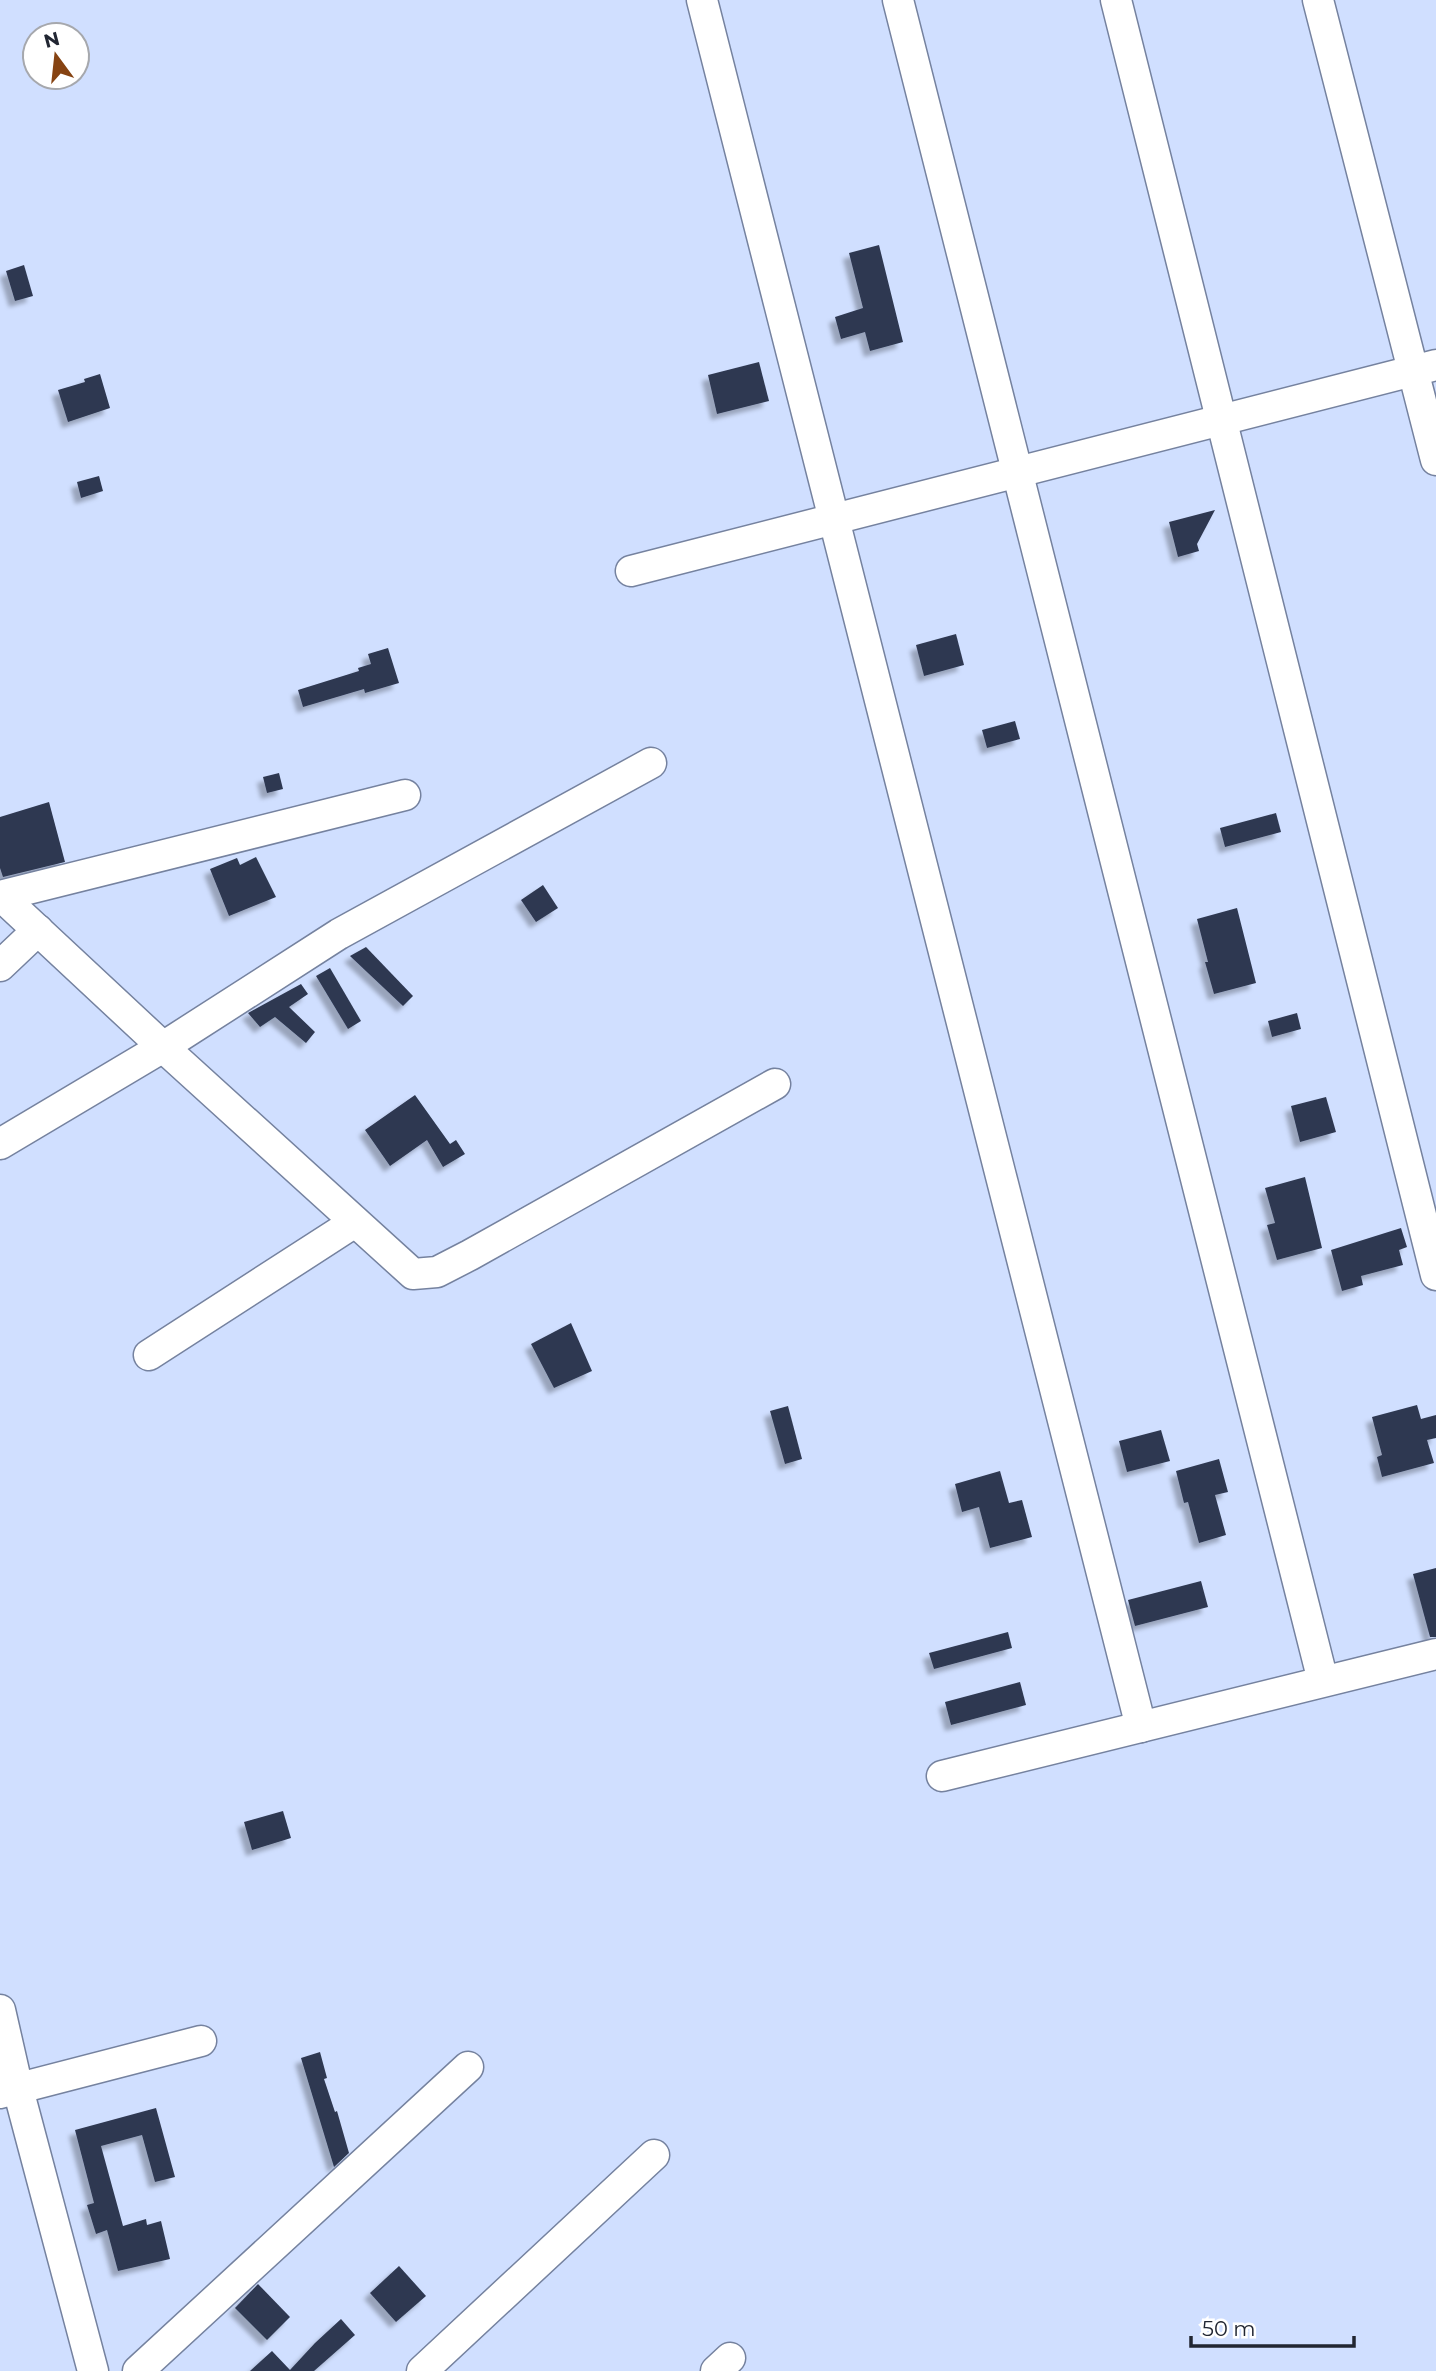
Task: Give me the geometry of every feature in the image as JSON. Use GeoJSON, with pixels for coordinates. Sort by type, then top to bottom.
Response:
{"type":"FeatureCollection","features":[{"type":"Feature","properties":{"kind":"street"},"geometry":{"type":"LineString","coordinates":[[702,0],[1141,1727]]}},
{"type":"Feature","properties":{"kind":"street"},"geometry":{"type":"LineString","coordinates":[[898,0],[1323,1681]]}},
{"type":"Feature","properties":{"kind":"street"},"geometry":{"type":"LineString","coordinates":[[1116,0],[1436,1275]]}},
{"type":"Feature","properties":{"kind":"street"},"geometry":{"type":"LineString","coordinates":[[1318,0],[1425,368],[1436,460]]}},
{"type":"Feature","properties":{"kind":"street"},"geometry":{"type":"LineString","coordinates":[[631,571],[1425,368]]}},
{"type":"Feature","properties":{"kind":"street"},"geometry":{"type":"LineString","coordinates":[[0,1144],[163,1047],[339,934],[651,764]]}},
{"type":"Feature","properties":{"kind":"street"},"geometry":{"type":"LineString","coordinates":[[1,896],[405,795]]}},
{"type":"Feature","properties":{"kind":"street"},"geometry":{"type":"LineString","coordinates":[[1,896],[413,1274],[437,1272],[775,1084]]}},
{"type":"Feature","properties":{"kind":"street"},"geometry":{"type":"LineString","coordinates":[[0,966],[38,930]]}},
{"type":"Feature","properties":{"kind":"street"},"geometry":{"type":"LineString","coordinates":[[149,1355],[355,1222]]}},
{"type":"Feature","properties":{"kind":"street"},"geometry":{"type":"LineString","coordinates":[[942,1776],[1436,1654]]}},
{"type":"Feature","properties":{"kind":"street"},"geometry":{"type":"LineString","coordinates":[[0,2010],[9,2091],[93,2371]]}},
{"type":"Feature","properties":{"kind":"street"},"geometry":{"type":"LineString","coordinates":[[9,2091],[201,2041]]}},
{"type":"Feature","properties":{"kind":"street"},"geometry":{"type":"LineString","coordinates":[[138,2371],[468,2067]]}},
{"type":"Feature","properties":{"kind":"street"},"geometry":{"type":"LineString","coordinates":[[422,2371],[654,2155]]}},
{"type":"Feature","properties":{"kind":"building"},"geometry":{"type":"Polygon","coordinates":[[[879,245],[903,342],[870,351],[865,332],[841,339],[835,317],[863,308],[849,253],[879,245]]]}},
{"type":"Feature","properties":{"kind":"building"},"geometry":{"type":"Polygon","coordinates":[[[24,265],[33,296],[15,301],[6,271],[24,265]]]}},
{"type":"Feature","properties":{"kind":"building"},"geometry":{"type":"Polygon","coordinates":[[[759,362],[769,401],[717,414],[708,375],[759,362]]]}},
{"type":"Feature","properties":{"kind":"building"},"geometry":{"type":"Polygon","coordinates":[[[100,374],[110,408],[68,422],[58,390],[85,382],[84,379],[100,374]]]}},
{"type":"Feature","properties":{"kind":"building"},"geometry":{"type":"Polygon","coordinates":[[[99,476],[103,491],[81,498],[77,482],[99,476]]]}},
{"type":"Feature","properties":{"kind":"building"},"geometry":{"type":"Polygon","coordinates":[[[1215,510],[1197,544],[1199,551],[1178,557],[1169,522],[1215,510]]]}},
{"type":"Feature","properties":{"kind":"building"},"geometry":{"type":"Polygon","coordinates":[[[956,634],[964,665],[924,676],[916,645],[956,634]]]}},
{"type":"Feature","properties":{"kind":"building"},"geometry":{"type":"Polygon","coordinates":[[[388,648],[399,683],[365,693],[364,689],[303,707],[298,690],[359,671],[358,668],[371,664],[368,654],[388,648]]]}},
{"type":"Feature","properties":{"kind":"building"},"geometry":{"type":"Polygon","coordinates":[[[1015,721],[1020,739],[987,748],[982,730],[1015,721]]]}},
{"type":"Feature","properties":{"kind":"building"},"geometry":{"type":"Polygon","coordinates":[[[279,773],[283,789],[267,793],[263,777],[279,773]]]}},
{"type":"Feature","properties":{"kind":"building"},"geometry":{"type":"Polygon","coordinates":[[[49,802],[65,862],[3,877],[0,868],[0,817],[49,802]]]}},
{"type":"Feature","properties":{"kind":"building"},"geometry":{"type":"Polygon","coordinates":[[[1276,813],[1281,832],[1225,847],[1220,828],[1276,813]]]}},
{"type":"Feature","properties":{"kind":"building"},"geometry":{"type":"Polygon","coordinates":[[[256,857],[276,897],[229,916],[210,869],[237,858],[240,865],[256,857]]]}},
{"type":"Feature","properties":{"kind":"building"},"geometry":{"type":"Polygon","coordinates":[[[543,885],[558,908],[536,922],[521,900],[543,885]]]}},
{"type":"Feature","properties":{"kind":"building"},"geometry":{"type":"Polygon","coordinates":[[[1237,908],[1256,983],[1214,994],[1197,919],[1237,908]]]}},
{"type":"Feature","properties":{"kind":"building"},"geometry":{"type":"Polygon","coordinates":[[[366,947],[413,996],[403,1006],[350,956],[366,947]]]}},
{"type":"Feature","properties":{"kind":"building"},"geometry":{"type":"Polygon","coordinates":[[[330,968],[361,1021],[348,1029],[316,976],[330,968]]]}},
{"type":"Feature","properties":{"kind":"building"},"geometry":{"type":"Polygon","coordinates":[[[301,984],[308,994],[289,1007],[315,1032],[306,1043],[275,1017],[260,1027],[248,1013],[301,984]]]}},
{"type":"Feature","properties":{"kind":"building"},"geometry":{"type":"Polygon","coordinates":[[[1297,1013],[1301,1029],[1272,1037],[1268,1021],[1297,1013]]]}},
{"type":"Feature","properties":{"kind":"building"},"geometry":{"type":"Polygon","coordinates":[[[415,1095],[450,1144],[456,1140],[465,1154],[443,1167],[427,1140],[390,1166],[365,1130],[415,1095]]]}},
{"type":"Feature","properties":{"kind":"building"},"geometry":{"type":"Polygon","coordinates":[[[1326,1097],[1336,1132],[1300,1142],[1291,1106],[1326,1097]]]}},
{"type":"Feature","properties":{"kind":"building"},"geometry":{"type":"Polygon","coordinates":[[[1305,1177],[1322,1248],[1277,1260],[1267,1225],[1275,1223],[1265,1188],[1305,1177]]]}},
{"type":"Feature","properties":{"kind":"building"},"geometry":{"type":"Polygon","coordinates":[[[1401,1228],[1407,1247],[1399,1250],[1403,1265],[1361,1276],[1363,1285],[1342,1291],[1331,1250],[1401,1228]]]}},
{"type":"Feature","properties":{"kind":"building"},"geometry":{"type":"Polygon","coordinates":[[[571,1323],[592,1371],[554,1388],[531,1344],[571,1323]]]}},
{"type":"Feature","properties":{"kind":"building"},"geometry":{"type":"Polygon","coordinates":[[[1417,1405],[1421,1419],[1436,1415],[1436,1438],[1427,1440],[1434,1463],[1382,1477],[1377,1457],[1382,1455],[1372,1417],[1417,1405]]]}},
{"type":"Feature","properties":{"kind":"building"},"geometry":{"type":"Polygon","coordinates":[[[788,1406],[802,1459],[785,1464],[770,1411],[788,1406]]]}},
{"type":"Feature","properties":{"kind":"building"},"geometry":{"type":"Polygon","coordinates":[[[1161,1430],[1170,1461],[1127,1472],[1119,1441],[1161,1430]]]}},
{"type":"Feature","properties":{"kind":"building"},"geometry":{"type":"Polygon","coordinates":[[[1219,1459],[1228,1492],[1215,1495],[1226,1535],[1199,1543],[1188,1502],[1184,1503],[1176,1471],[1219,1459]]]}},
{"type":"Feature","properties":{"kind":"building"},"geometry":{"type":"Polygon","coordinates":[[[1000,1471],[1009,1503],[1022,1500],[1032,1537],[990,1548],[979,1507],[962,1512],[955,1484],[1000,1471]]]}},
{"type":"Feature","properties":{"kind":"building"},"geometry":{"type":"Polygon","coordinates":[[[1436,1568],[1436,1637],[1430,1637],[1413,1574],[1436,1568]]]}},
{"type":"Feature","properties":{"kind":"building"},"geometry":{"type":"Polygon","coordinates":[[[1201,1581],[1208,1607],[1135,1626],[1128,1600],[1201,1581]]]}},
{"type":"Feature","properties":{"kind":"building"},"geometry":{"type":"Polygon","coordinates":[[[1008,1632],[1012,1648],[934,1669],[929,1653],[1008,1632]]]}},
{"type":"Feature","properties":{"kind":"building"},"geometry":{"type":"Polygon","coordinates":[[[1020,1682],[1026,1705],[951,1725],[945,1702],[1020,1682]]]}},
{"type":"Feature","properties":{"kind":"building"},"geometry":{"type":"Polygon","coordinates":[[[283,1811],[291,1838],[252,1850],[244,1822],[283,1811]]]}},
{"type":"Feature","properties":{"kind":"building"},"geometry":{"type":"Polygon","coordinates":[[[320,2052],[327,2078],[324,2079],[349,2153],[334,2167],[301,2058],[320,2052]]]}},
{"type":"Feature","properties":{"kind":"building"},"geometry":{"type":"Polygon","coordinates":[[[156,2108],[175,2177],[155,2182],[142,2135],[101,2146],[123,2226],[146,2219],[147,2225],[161,2221],[170,2259],[118,2271],[107,2230],[96,2234],[87,2205],[94,2203],[75,2130],[156,2108]]]}},
{"type":"Feature","properties":{"kind":"building"},"geometry":{"type":"Polygon","coordinates":[[[399,2266],[426,2296],[396,2322],[370,2293],[399,2266]]]}},
{"type":"Feature","properties":{"kind":"building"},"geometry":{"type":"Polygon","coordinates":[[[258,2284],[290,2317],[267,2340],[235,2308],[258,2284]]]}},
{"type":"Feature","properties":{"kind":"building"},"geometry":{"type":"Polygon","coordinates":[[[341,2319],[355,2335],[314,2371],[250,2371],[272,2351],[290,2370],[341,2319]]]}}]}
